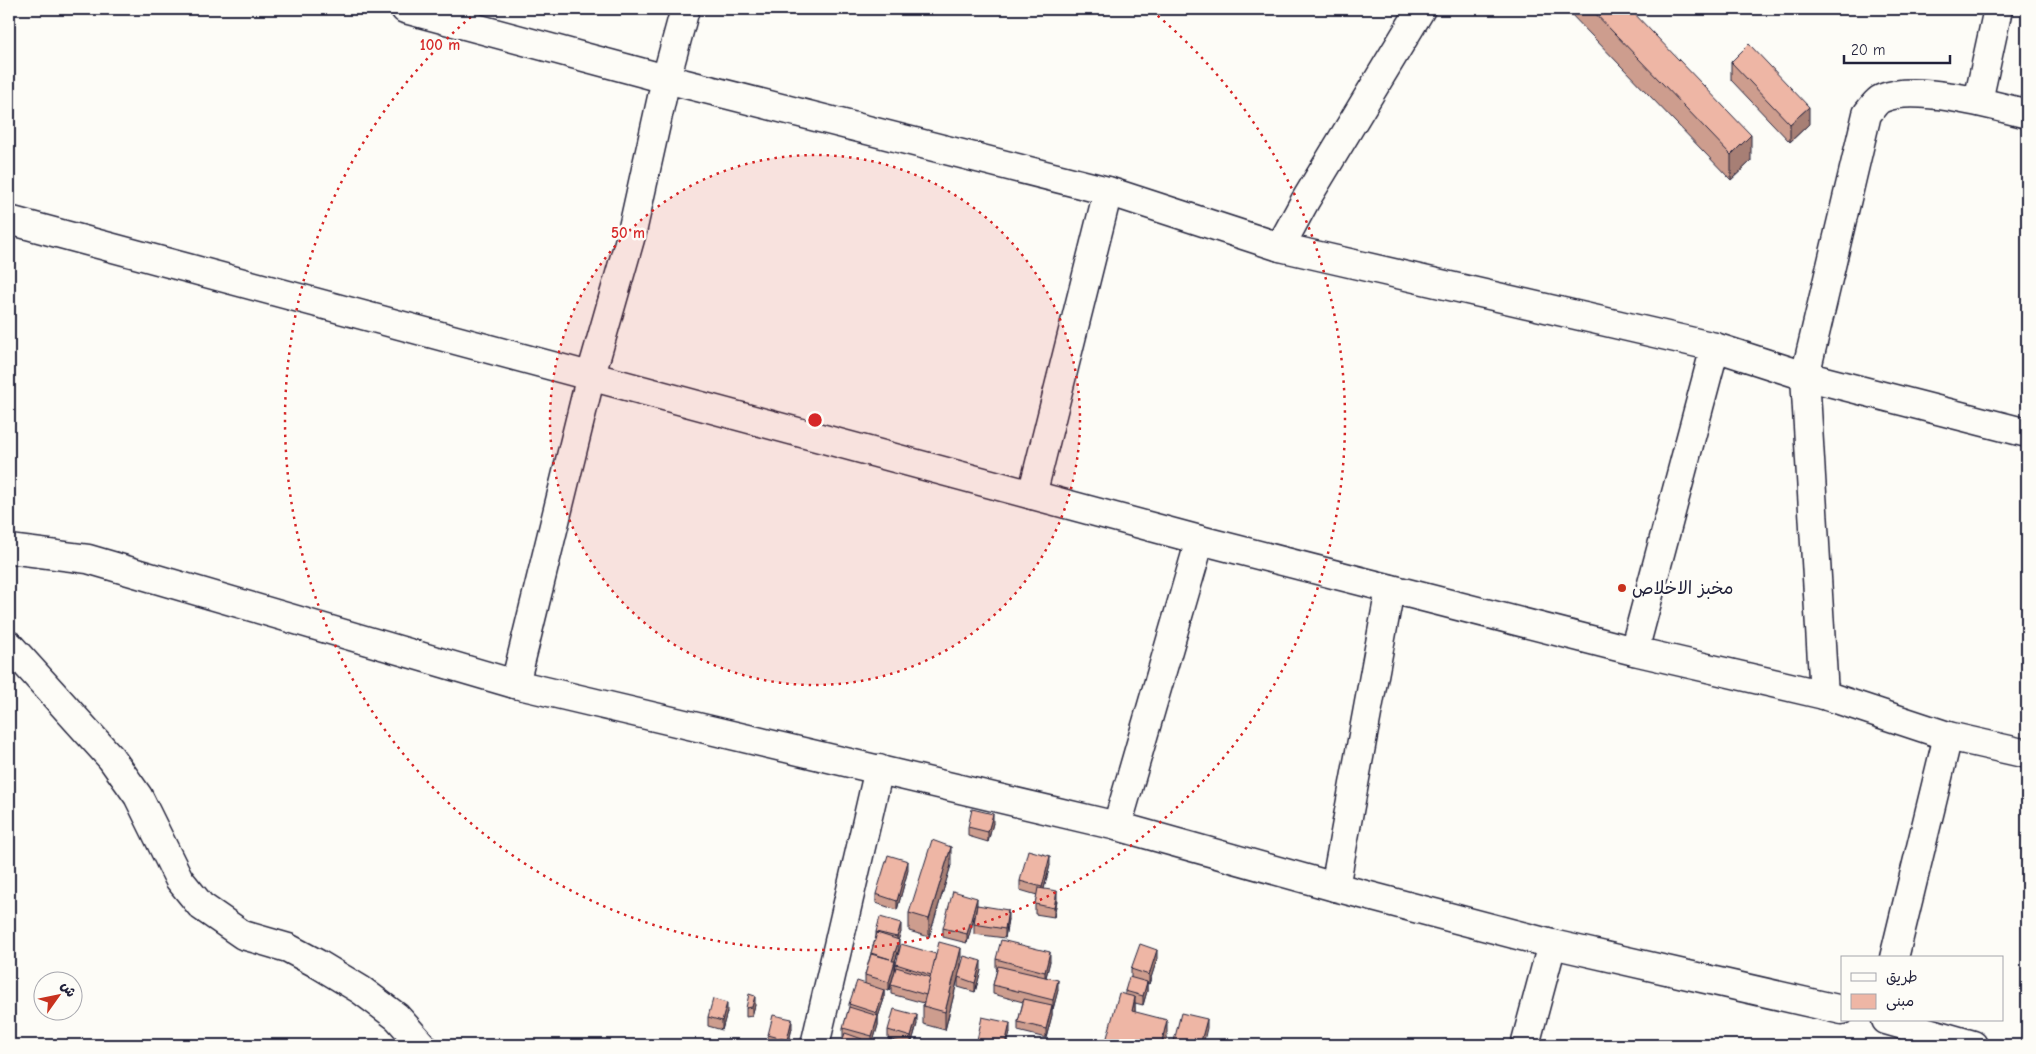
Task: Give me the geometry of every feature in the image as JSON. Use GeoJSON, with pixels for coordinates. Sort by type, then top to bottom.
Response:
{"type":"FeatureCollection","features":[{"type":"Feature","properties":{"kind":"street"},"geometry":{"type":"LineString","coordinates":[[405,9],[465,16],[666,79],[1108,191],[1280,247],[1715,347],[1805,376],[2026,426]]}},
{"type":"Feature","properties":{"kind":"street"},"geometry":{"type":"LineString","coordinates":[[515,684],[591,375],[632,232],[666,79],[685,9]]}},
{"type":"Feature","properties":{"kind":"street"},"geometry":{"type":"LineString","coordinates":[[1280,247],[1305,201],[1420,9]]}},
{"type":"Feature","properties":{"kind":"street"},"geometry":{"type":"LineString","coordinates":[[1978,101],[1998,9]]}},
{"type":"Feature","properties":{"kind":"street"},"geometry":{"type":"LineString","coordinates":[[1824,696],[1805,376],[1867,114],[1882,98],[1909,92],[1978,101],[2027,114]]}},
{"type":"Feature","properties":{"kind":"street"},"geometry":{"type":"LineString","coordinates":[[1032,495],[1108,191]]}},
{"type":"Feature","properties":{"kind":"street"},"geometry":{"type":"LineString","coordinates":[[9,220],[1200,540],[1634,651],[1824,696],[1948,736],[2027,754]]}},
{"type":"Feature","properties":{"kind":"street"},"geometry":{"type":"LineString","coordinates":[[1634,651],[1715,347]]}},
{"type":"Feature","properties":{"kind":"street"},"geometry":{"type":"LineString","coordinates":[[1117,826],[1200,540]]}},
{"type":"Feature","properties":{"kind":"street"},"geometry":{"type":"LineString","coordinates":[[9,549],[88,559],[515,684],[879,768],[1117,826],[1335,887],[1552,944],[1841,1010]]}},
{"type":"Feature","properties":{"kind":"street"},"geometry":{"type":"LineString","coordinates":[[1335,887],[1390,589]]}},
{"type":"Feature","properties":{"kind":"street"},"geometry":{"type":"LineString","coordinates":[[9,645],[111,758],[138,796],[180,879],[201,906],[243,935],[288,948],[362,990],[397,1017],[422,1045]]}},
{"type":"Feature","properties":{"kind":"street"},"geometry":{"type":"LineString","coordinates":[[1894,956],[1948,736]]}},
{"type":"Feature","properties":{"kind":"street"},"geometry":{"type":"LineString","coordinates":[[815,1045],[879,768]]}},
{"type":"Feature","properties":{"kind":"street"},"geometry":{"type":"LineString","coordinates":[[1525,1045],[1552,944]]}},
{"type":"Feature","properties":{"kind":"street"},"geometry":{"type":"LineString","coordinates":[[1893,1022],[1972,1045]]}},
{"type":"Feature","properties":{"kind":"building"},"geometry":{"type":"Polygon","coordinates":[[[1591,9],[1630,9],[1751,135],[1731,155],[1591,9]]]}},
{"type":"Feature","properties":{"kind":"building"},"geometry":{"type":"Polygon","coordinates":[[[1749,44],[1809,107],[1790,124],[1731,62],[1749,44]]]}},
{"type":"Feature","properties":{"kind":"building"},"geometry":{"type":"Polygon","coordinates":[[[972,809],[993,814],[988,832],[968,827],[972,809]]]}},
{"type":"Feature","properties":{"kind":"building"},"geometry":{"type":"Polygon","coordinates":[[[932,840],[951,847],[929,919],[909,913],[932,840]]]}},
{"type":"Feature","properties":{"kind":"building"},"geometry":{"type":"Polygon","coordinates":[[[1028,850],[1050,856],[1042,887],[1020,881],[1028,850]]]}},
{"type":"Feature","properties":{"kind":"building"},"geometry":{"type":"Polygon","coordinates":[[[888,855],[908,861],[897,901],[876,894],[888,855]]]}},
{"type":"Feature","properties":{"kind":"building"},"geometry":{"type":"Polygon","coordinates":[[[1038,888],[1057,891],[1054,908],[1035,904],[1038,888]]]}},
{"type":"Feature","properties":{"kind":"building"},"geometry":{"type":"Polygon","coordinates":[[[953,891],[977,898],[967,934],[943,928],[953,891]]]}},
{"type":"Feature","properties":{"kind":"building"},"geometry":{"type":"Polygon","coordinates":[[[977,905],[1008,910],[1005,929],[974,924],[977,905]]]}},
{"type":"Feature","properties":{"kind":"building"},"geometry":{"type":"Polygon","coordinates":[[[880,917],[901,923],[897,937],[876,932],[880,917]]]}},
{"type":"Feature","properties":{"kind":"building"},"geometry":{"type":"Polygon","coordinates":[[[877,933],[899,940],[892,961],[895,961],[889,982],[865,975],[871,954],[890,959],[871,953],[877,933]]]}},
{"type":"Feature","properties":{"kind":"building"},"geometry":{"type":"Polygon","coordinates":[[[1001,940],[1050,952],[1045,972],[996,959],[1001,940]]]}},
{"type":"Feature","properties":{"kind":"building"},"geometry":{"type":"Polygon","coordinates":[[[939,942],[961,948],[945,1012],[923,1006],[939,942]]]}},
{"type":"Feature","properties":{"kind":"building"},"geometry":{"type":"Polygon","coordinates":[[[901,944],[936,954],[931,975],[896,964],[901,944]]]}},
{"type":"Feature","properties":{"kind":"building"},"geometry":{"type":"Polygon","coordinates":[[[1140,944],[1157,950],[1149,975],[1131,969],[1140,944]]]}},
{"type":"Feature","properties":{"kind":"building"},"geometry":{"type":"Polygon","coordinates":[[[964,956],[981,961],[975,983],[958,977],[964,956]]]}},
{"type":"Feature","properties":{"kind":"building"},"geometry":{"type":"Polygon","coordinates":[[[998,966],[1058,980],[1053,1000],[993,985],[998,966]]]}},
{"type":"Feature","properties":{"kind":"building"},"geometry":{"type":"Polygon","coordinates":[[[896,967],[930,977],[926,995],[891,985],[896,967]]]}},
{"type":"Feature","properties":{"kind":"building"},"geometry":{"type":"Polygon","coordinates":[[[1129,977],[1147,982],[1143,996],[1125,991],[1129,977]]]}},
{"type":"Feature","properties":{"kind":"building"},"geometry":{"type":"Polygon","coordinates":[[[857,981],[884,990],[877,1013],[849,1004],[857,981]]]}},
{"type":"Feature","properties":{"kind":"building"},"geometry":{"type":"Polygon","coordinates":[[[1119,993],[1135,997],[1132,1011],[1167,1020],[1161,1045],[1135,1042],[1134,1045],[1105,1045],[1119,993]]]}},
{"type":"Feature","properties":{"kind":"building"},"geometry":{"type":"Polygon","coordinates":[[[749,994],[755,996],[752,1007],[746,1008],[749,994]]]}},
{"type":"Feature","properties":{"kind":"building"},"geometry":{"type":"Polygon","coordinates":[[[713,999],[727,1003],[722,1021],[708,1017],[713,999]]]}},
{"type":"Feature","properties":{"kind":"building"},"geometry":{"type":"Polygon","coordinates":[[[1024,999],[1052,1005],[1046,1029],[1018,1022],[1024,999]]]}},
{"type":"Feature","properties":{"kind":"building"},"geometry":{"type":"Polygon","coordinates":[[[849,1007],[878,1016],[872,1036],[843,1028],[849,1007]]]}},
{"type":"Feature","properties":{"kind":"building"},"geometry":{"type":"Polygon","coordinates":[[[894,1009],[917,1015],[911,1037],[888,1030],[894,1009]]]}},
{"type":"Feature","properties":{"kind":"building"},"geometry":{"type":"Polygon","coordinates":[[[1181,1013],[1207,1019],[1200,1045],[1173,1045],[1181,1013]]]}},
{"type":"Feature","properties":{"kind":"building"},"geometry":{"type":"Polygon","coordinates":[[[773,1015],[792,1019],[787,1040],[768,1035],[773,1015]]]}},
{"type":"Feature","properties":{"kind":"building"},"geometry":{"type":"Polygon","coordinates":[[[982,1017],[1010,1023],[1005,1045],[977,1040],[982,1017]]]}},
{"type":"Feature","properties":{"kind":"building"},"geometry":{"type":"Polygon","coordinates":[[[845,1033],[862,1039],[860,1045],[841,1045],[845,1033]]]}},
{"type":"Feature","properties":{"kind":"place","name":"مخبز الاخلاص"},"geometry":{"type":"Point","coordinates":[1622,588]}}]}
